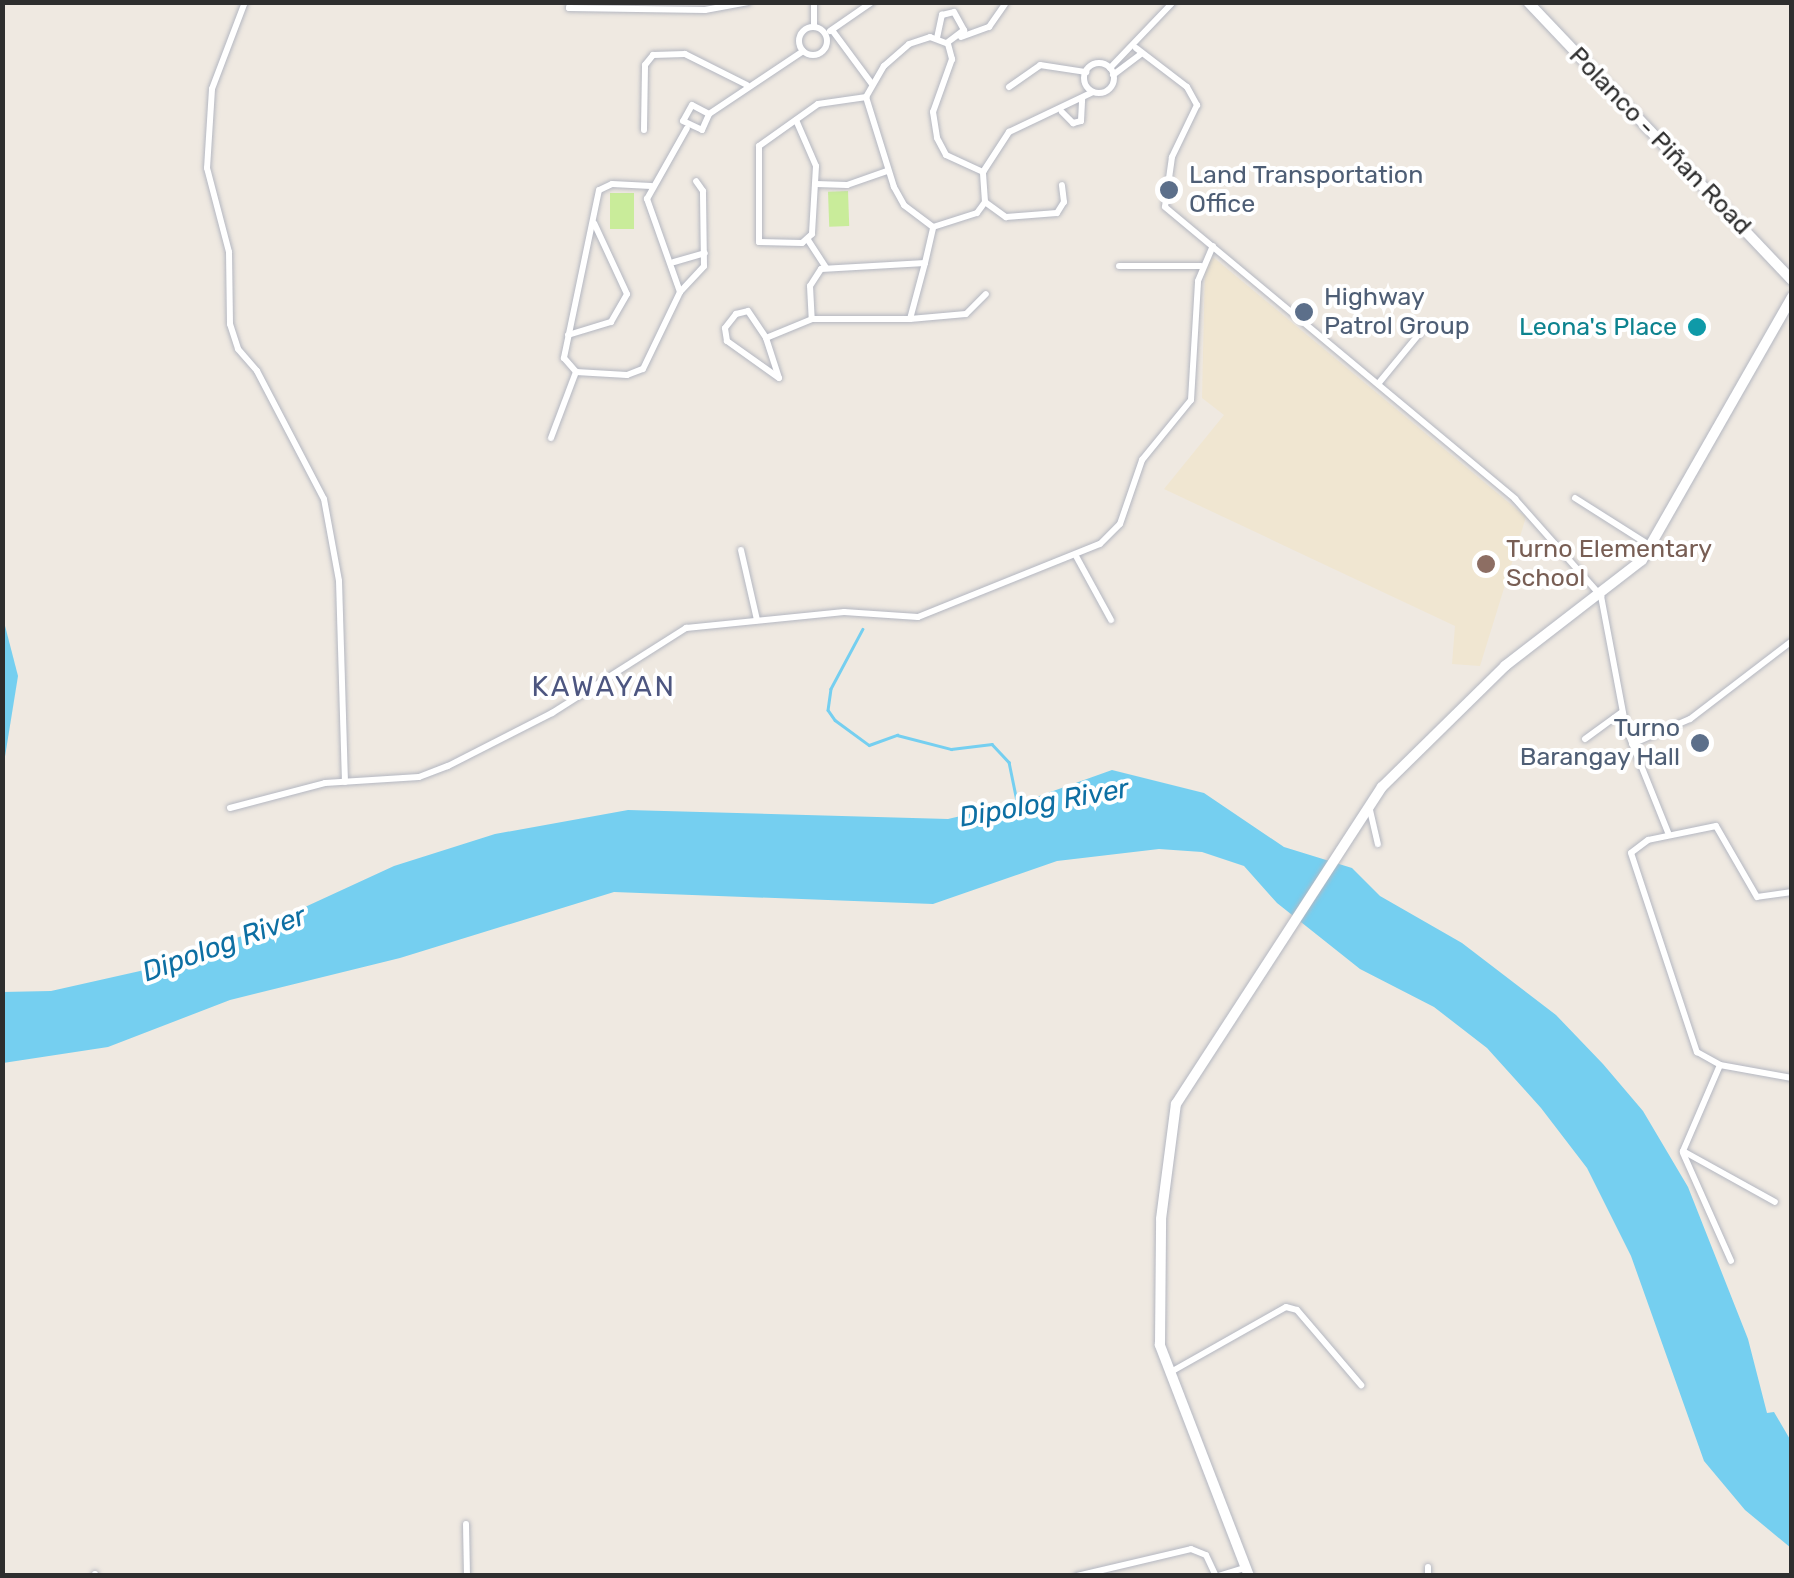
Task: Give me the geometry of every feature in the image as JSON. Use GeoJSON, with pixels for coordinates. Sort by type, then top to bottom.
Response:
{"type":"FeatureCollection","features":[{"type":"Feature","properties":{"kind":"main road","name":"Polanco - Piñan Road"},"geometry":{"type":"LineString","coordinates":[[1528,2],[1792,280]]}},
{"type":"Feature","properties":{"kind":"main road"},"geometry":{"type":"LineString","coordinates":[[1248,1572],[1168,1374],[1158,1303],[1167,1139],[1176,1104],[1368,804],[1505,666],[1631,573],[1792,298]]}},
{"type":"Feature","properties":{"kind":"street"},"geometry":{"type":"LineString","coordinates":[[245,2],[212,89],[207,168],[230,252],[230,324],[324,499],[338,580],[345,782]]}},
{"type":"Feature","properties":{"kind":"street"},"geometry":{"type":"LineString","coordinates":[[570,2],[569,8],[748,2]]}},
{"type":"Feature","properties":{"kind":"street"},"geometry":{"type":"LineString","coordinates":[[814,2],[814,28]]}},
{"type":"Feature","properties":{"kind":"street"},"geometry":{"type":"LineString","coordinates":[[687,128],[705,128],[710,114],[803,51],[822,51],[828,32],[872,2]]}},
{"type":"Feature","properties":{"kind":"street"},"geometry":{"type":"LineString","coordinates":[[933,227],[968,219],[985,202],[984,172],[1016,126],[1062,112],[1093,92],[1108,90],[1112,72],[1139,51],[1173,2]]}},
{"type":"Feature","properties":{"kind":"street"},"geometry":{"type":"LineString","coordinates":[[947,43],[989,27],[1005,4]]}},
{"type":"Feature","properties":{"kind":"street"},"geometry":{"type":"LineString","coordinates":[[937,38],[938,22],[948,12],[962,20],[960,38]]}},
{"type":"Feature","properties":{"kind":"street"},"geometry":{"type":"LineString","coordinates":[[803,51],[801,34],[814,28],[828,32],[872,84]]}},
{"type":"Feature","properties":{"kind":"street"},"geometry":{"type":"LineString","coordinates":[[933,227],[904,205],[887,171],[866,97],[895,54],[937,38],[947,43],[952,59],[935,102],[937,138],[946,155],[984,172]]}},
{"type":"Feature","properties":{"kind":"street"},"geometry":{"type":"LineString","coordinates":[[1139,51],[1193,93],[1194,113],[1172,157],[1162,197],[1175,218],[1516,499],[1601,596],[1622,712],[1669,834]]}},
{"type":"Feature","properties":{"kind":"street"},"geometry":{"type":"LineString","coordinates":[[644,130],[646,65],[654,55],[687,54],[749,85]]}},
{"type":"Feature","properties":{"kind":"street"},"geometry":{"type":"LineString","coordinates":[[1009,88],[1040,65],[1086,72],[1097,64],[1112,72]]}},
{"type":"Feature","properties":{"kind":"street"},"geometry":{"type":"LineString","coordinates":[[1086,72],[1093,92]]}},
{"type":"Feature","properties":{"kind":"street"},"geometry":{"type":"LineString","coordinates":[[808,240],[769,244],[755,234],[755,153],[796,120],[834,98],[866,97]]}},
{"type":"Feature","properties":{"kind":"street"},"geometry":{"type":"LineString","coordinates":[[1062,112],[1081,121],[1082,99]]}},
{"type":"Feature","properties":{"kind":"street"},"geometry":{"type":"LineString","coordinates":[[687,128],[682,117],[688,107],[702,106],[710,114]]}},
{"type":"Feature","properties":{"kind":"street"},"geometry":{"type":"LineString","coordinates":[[796,120],[813,155],[816,184],[808,240],[826,268]]}},
{"type":"Feature","properties":{"kind":"street"},"geometry":{"type":"LineString","coordinates":[[680,292],[674,262],[648,212],[652,186],[687,128]]}},
{"type":"Feature","properties":{"kind":"street"},"geometry":{"type":"LineString","coordinates":[[816,184],[847,185],[887,171]]}},
{"type":"Feature","properties":{"kind":"street"},"geometry":{"type":"LineString","coordinates":[[652,186],[602,186],[568,335],[565,364],[576,372],[627,375],[642,369],[680,292],[701,275],[705,253],[703,191],[696,181]]}},
{"type":"Feature","properties":{"kind":"street"},"geometry":{"type":"LineString","coordinates":[[985,202],[1006,217],[1057,213],[1064,202],[1062,185]]}},
{"type":"Feature","properties":{"kind":"street"},"geometry":{"type":"LineString","coordinates":[[568,335],[612,322],[626,294],[625,279],[594,223]]}},
{"type":"Feature","properties":{"kind":"street"},"geometry":{"type":"LineString","coordinates":[[910,318],[933,227]]}},
{"type":"Feature","properties":{"kind":"street"},"geometry":{"type":"LineString","coordinates":[[230,808],[345,782],[419,777],[448,766],[552,714],[678,631],[844,612],[918,617],[1076,556],[1114,534],[1142,460],[1191,400],[1202,266],[1213,246]]}},
{"type":"Feature","properties":{"kind":"street"},"geometry":{"type":"LineString","coordinates":[[674,262],[705,253]]}},
{"type":"Feature","properties":{"kind":"street"},"geometry":{"type":"LineString","coordinates":[[812,319],[810,286],[826,268],[925,263]]}},
{"type":"Feature","properties":{"kind":"street"},"geometry":{"type":"LineString","coordinates":[[1120,266],[1202,266]]}},
{"type":"Feature","properties":{"kind":"street"},"geometry":{"type":"LineString","coordinates":[[766,338],[812,319],[910,318],[971,312],[986,294]]}},
{"type":"Feature","properties":{"kind":"street"},"geometry":{"type":"LineString","coordinates":[[742,310],[755,316],[766,338],[779,378],[724,334],[742,310]]}},
{"type":"Feature","properties":{"kind":"street"},"geometry":{"type":"LineString","coordinates":[[1378,384],[1424,328]]}},
{"type":"Feature","properties":{"kind":"street"},"geometry":{"type":"LineString","coordinates":[[551,438],[576,372]]}},
{"type":"Feature","properties":{"kind":"street"},"geometry":{"type":"LineString","coordinates":[[1574,498],[1650,546]]}},
{"type":"Feature","properties":{"kind":"street"},"geometry":{"type":"LineString","coordinates":[[740,550],[757,620]]}},
{"type":"Feature","properties":{"kind":"street"},"geometry":{"type":"LineString","coordinates":[[1076,556],[1111,620]]}},
{"type":"Feature","properties":{"kind":"street"},"geometry":{"type":"LineString","coordinates":[[1632,744],[1690,719],[1792,642]]}},
{"type":"Feature","properties":{"kind":"street"},"geometry":{"type":"LineString","coordinates":[[1585,739],[1622,712]]}},
{"type":"Feature","properties":{"kind":"street"},"geometry":{"type":"LineString","coordinates":[[1368,804],[1378,844]]}},
{"type":"Feature","properties":{"kind":"street"},"geometry":{"type":"LineString","coordinates":[[1792,892],[1757,897],[1721,828],[1669,834],[1637,844],[1632,859],[1697,1052],[1720,1064],[1792,1078]]}},
{"type":"Feature","properties":{"kind":"street"},"geometry":{"type":"LineString","coordinates":[[1720,1064],[1683,1152],[1730,1261]]}},
{"type":"Feature","properties":{"kind":"street"},"geometry":{"type":"LineString","coordinates":[[1683,1152],[1775,1202]]}},
{"type":"Feature","properties":{"kind":"street"},"geometry":{"type":"LineString","coordinates":[[1168,1374],[1286,1306],[1297,1310],[1361,1385]]}},
{"type":"Feature","properties":{"kind":"street"},"geometry":{"type":"LineString","coordinates":[[466,1524],[467,1576]]}},
{"type":"Feature","properties":{"kind":"street"},"geometry":{"type":"LineString","coordinates":[[1077,1576],[1192,1549],[1206,1555],[1217,1576],[1248,1572]]}},
{"type":"Feature","properties":{"kind":"shaded area"},"geometry":{"type":"Polygon","coordinates":[[[1213,257],[1526,517],[1480,666],[1452,664],[1455,626],[1164,489],[1224,415],[1202,398],[1205,266],[1213,257]]]}},
{"type":"Feature","properties":{"kind":"green space"},"geometry":{"type":"Polygon","coordinates":[[[848,191],[849,226],[829,227],[828,192],[848,191]]]}},
{"type":"Feature","properties":{"kind":"green space"},"geometry":{"type":"Polygon","coordinates":[[[610,193],[634,193],[634,229],[610,229],[610,193]]]}},
{"type":"Feature","properties":{"kind":"water"},"geometry":{"type":"Polygon","coordinates":[[[3,618],[18,676],[2,769],[3,618]]]}},
{"type":"Feature","properties":{"kind":"water","name":"Dipolog River"},"geometry":{"type":"Polygon","coordinates":[[[1112,770],[1204,793],[1284,847],[1352,868],[1380,896],[1462,943],[1556,1015],[1603,1064],[1643,1111],[1688,1187],[1748,1339],[1767,1413],[1774,1412],[1791,1441],[1791,1548],[1745,1510],[1704,1461],[1631,1256],[1587,1168],[1541,1108],[1487,1048],[1434,1007],[1360,969],[1277,903],[1244,866],[1202,852],[1159,849],[1057,861],[933,904],[614,892],[400,958],[230,1000],[108,1047],[3,1063],[2,992],[51,991],[149,969],[242,936],[394,866],[495,834],[628,810],[948,819],[1028,800],[1112,770]]]}},
{"type":"Feature","properties":{"kind":"waterway","name":"Dipolog River"},"geometry":{"type":"LineString","coordinates":[[863,629],[831,689],[828,710],[835,720],[869,745],[897,735],[951,749],[992,744],[1009,762],[1018,806]]}},
{"type":"Feature","properties":{"kind":"place","name":"Land Transportation Office"},"geometry":{"type":"Point","coordinates":[1169,190]}},
{"type":"Feature","properties":{"kind":"place","name":"Highway Patrol Group"},"geometry":{"type":"Point","coordinates":[1304,312]}},
{"type":"Feature","properties":{"kind":"place","name":"Leona's Place"},"geometry":{"type":"Point","coordinates":[1697,327]}},
{"type":"Feature","properties":{"kind":"place","name":"Turno Elementary School"},"geometry":{"type":"Point","coordinates":[1486,564]}},
{"type":"Feature","properties":{"kind":"place","name":"Turno Barangay Hall"},"geometry":{"type":"Point","coordinates":[1700,743]}},
{"type":"Feature","properties":{"kind":"district","name":"KAWAYAN"},"geometry":{"type":"Point","coordinates":[604,687]}}]}
